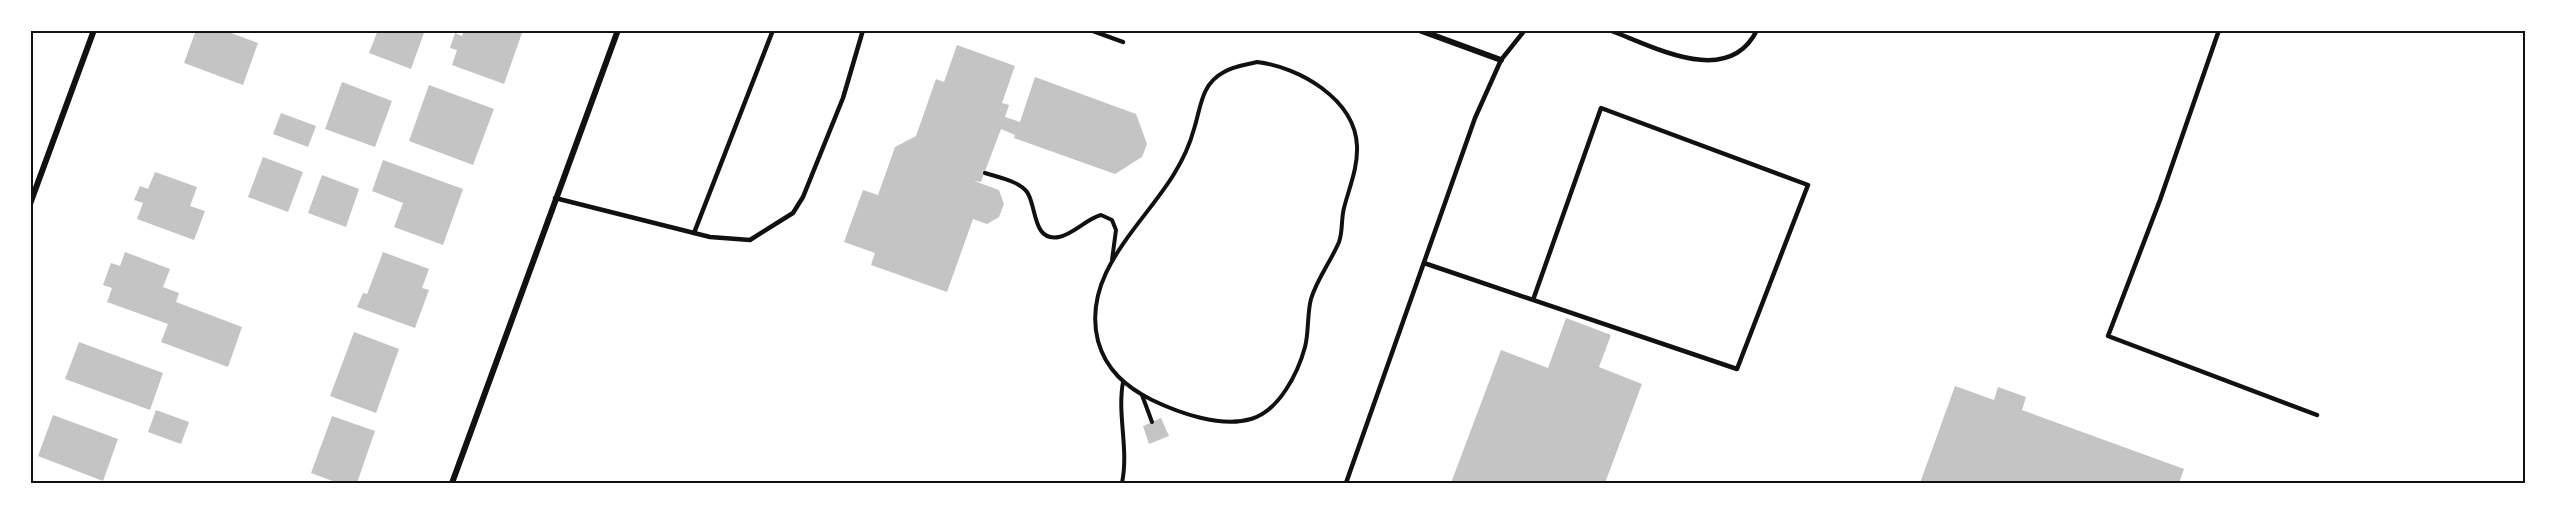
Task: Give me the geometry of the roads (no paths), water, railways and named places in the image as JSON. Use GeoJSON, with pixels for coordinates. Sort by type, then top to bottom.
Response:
{"type":"FeatureCollection","features":[{"type":"Feature","properties":{"kind":"street"},"geometry":{"type":"LineString","coordinates":[[30,204],[94,30]]}},
{"type":"Feature","properties":{"kind":"street"},"geometry":{"type":"LineString","coordinates":[[452,483],[618,30]]}},
{"type":"Feature","properties":{"kind":"street"},"geometry":{"type":"LineString","coordinates":[[1419,30],[1501,60]]}},
{"type":"Feature","properties":{"kind":"lane"},"geometry":{"type":"LineString","coordinates":[[694,233],[773,30]]}},
{"type":"Feature","properties":{"kind":"lane"},"geometry":{"type":"LineString","coordinates":[[555,198],[710,237],[750,240],[793,213],[803,196],[843,98],[863,30]]}},
{"type":"Feature","properties":{"kind":"lane"},"geometry":{"type":"LineString","coordinates":[[1090,30],[1123,42]]}},
{"type":"Feature","properties":{"kind":"lane"},"geometry":{"type":"LineString","coordinates":[[1346,483],[1475,118],[1501,60],[1525,30]]}},
{"type":"Feature","properties":{"kind":"lane"},"geometry":{"type":"LineString","coordinates":[[1609,30],[1690,60],[1712,62],[1735,55],[1757,30]]}},
{"type":"Feature","properties":{"kind":"lane"},"geometry":{"type":"LineString","coordinates":[[2219,30],[2160,200],[2108,336],[2317,415]]}},
{"type":"Feature","properties":{"kind":"lane"},"geometry":{"type":"LineString","coordinates":[[1424,263],[1533,300],[1737,369],[1808,185],[1601,108],[1533,300]]}}]}
